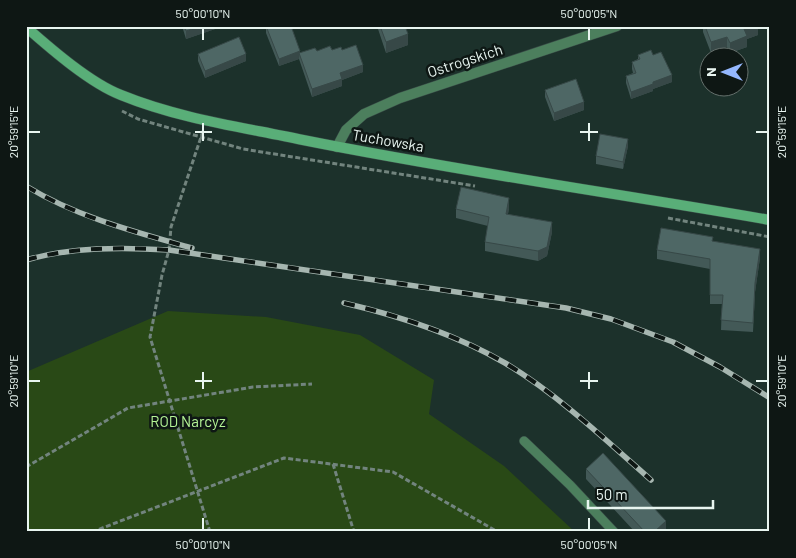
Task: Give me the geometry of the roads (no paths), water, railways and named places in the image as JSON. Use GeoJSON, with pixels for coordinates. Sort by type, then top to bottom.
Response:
{"type":"FeatureCollection","features":[{"type":"Feature","properties":{"kind":"street","name":"Ostrogskich"},"geometry":{"type":"LineString","coordinates":[[337,147],[346,130],[364,114],[400,98],[618,26]]}},
{"type":"Feature","properties":{"kind":"street","name":"Tuchowska"},"geometry":{"type":"LineString","coordinates":[[26,27],[66,60],[119,95],[158,109],[207,121],[337,147],[770,220]]}},
{"type":"Feature","properties":{"kind":"lane"},"geometry":{"type":"LineString","coordinates":[[524,441],[570,485],[614,532]]}},
{"type":"Feature","properties":{"kind":"railway"},"geometry":{"type":"LineString","coordinates":[[26,186],[65,207],[107,223],[192,248]]}},
{"type":"Feature","properties":{"kind":"railway"},"geometry":{"type":"LineString","coordinates":[[26,260],[79,250],[133,248],[169,250],[566,308],[611,319],[673,342],[720,367],[770,398]]}},
{"type":"Feature","properties":{"kind":"railway"},"geometry":{"type":"LineString","coordinates":[[344,303],[427,327],[467,343],[505,363],[562,403],[651,480]]}},
{"type":"Feature","properties":{"kind":"park label","name":"ROD Narcyz"},"geometry":{"type":"Point","coordinates":[188,422]}}]}
